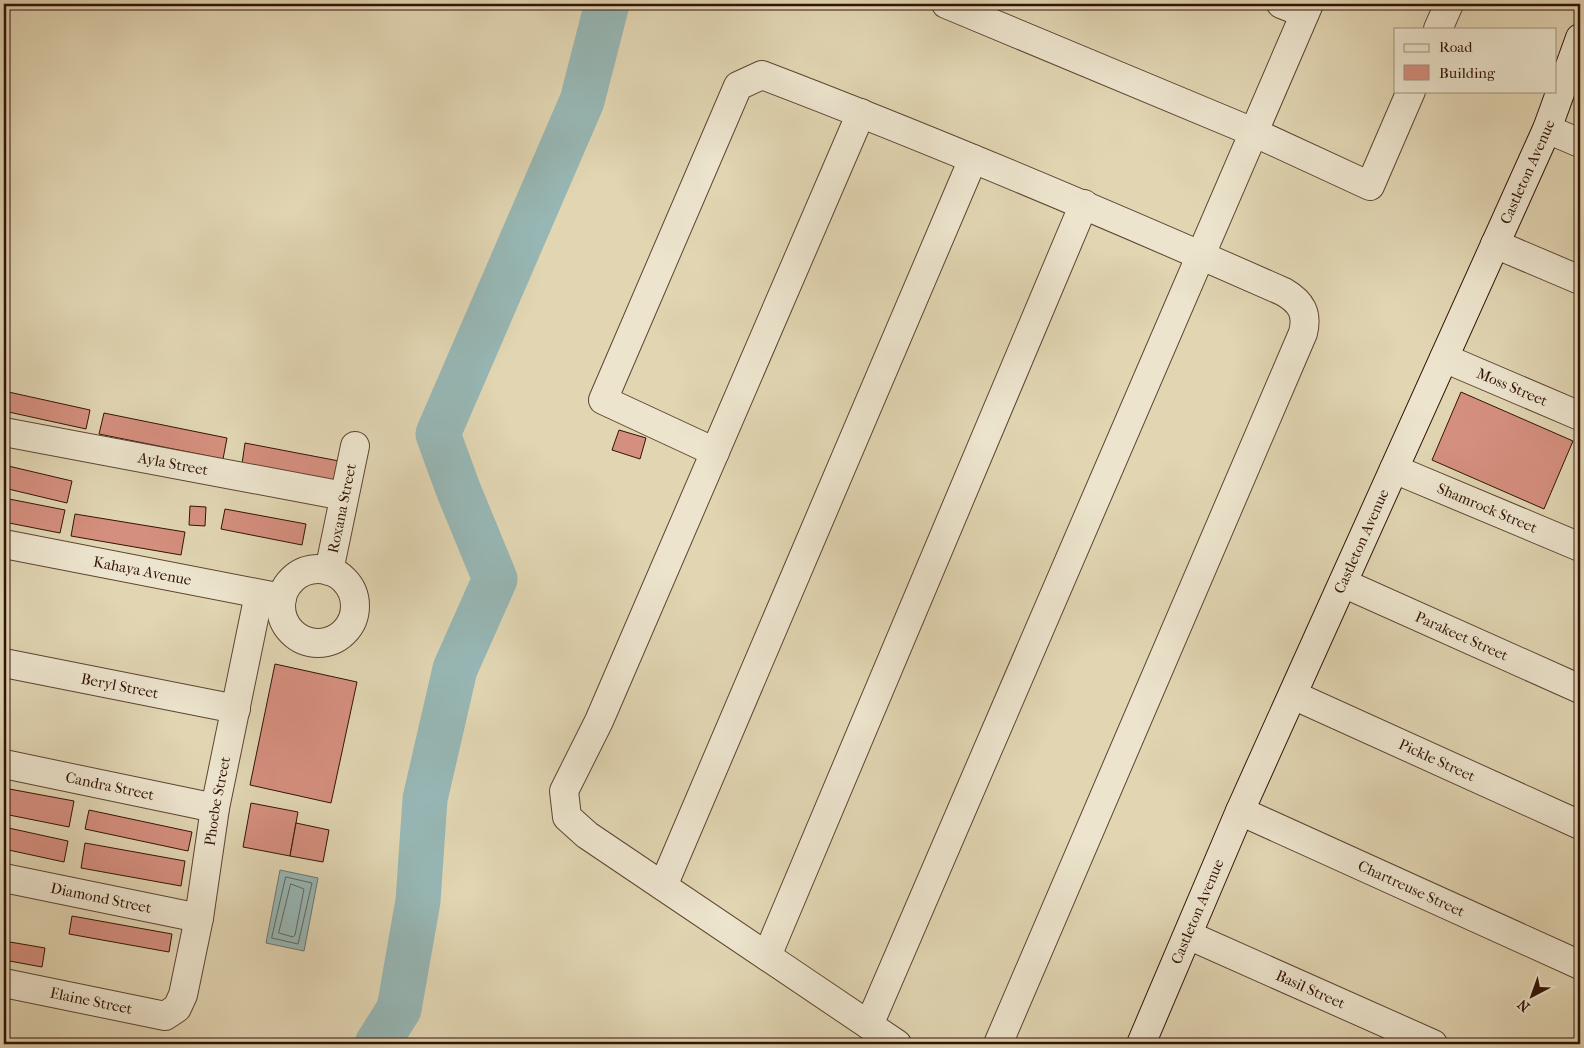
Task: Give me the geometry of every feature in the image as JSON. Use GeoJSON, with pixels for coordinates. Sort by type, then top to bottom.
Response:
{"type":"FeatureCollection","features":[{"type":"Feature","properties":{"kind":"street"},"geometry":{"type":"LineString","coordinates":[[946,4],[1253,132],[1370,186],[1411,92]]}},
{"type":"Feature","properties":{"kind":"street"},"geometry":{"type":"LineString","coordinates":[[1438,28],[1449,4]]}},
{"type":"Feature","properties":{"kind":"street"},"geometry":{"type":"LineString","coordinates":[[869,1025],[1253,132],[1298,7]]}},
{"type":"Feature","properties":{"kind":"street","name":"Castleton Avenue"},"geometry":{"type":"LineString","coordinates":[[1145,1043],[1240,811],[1547,129],[1580,38]]}},
{"type":"Feature","properties":{"kind":"street"},"geometry":{"type":"LineString","coordinates":[[715,452],[603,400],[738,86],[762,75],[861,113],[1084,204],[1295,298],[1302,307],[1306,319],[1303,333],[998,1044]]}},
{"type":"Feature","properties":{"kind":"street"},"geometry":{"type":"LineString","coordinates":[[861,113],[599,722],[564,791],[567,818],[587,834],[897,1044]]}},
{"type":"Feature","properties":{"kind":"street"},"geometry":{"type":"LineString","coordinates":[[1547,129],[1580,143]]}},
{"type":"Feature","properties":{"kind":"street"},"geometry":{"type":"LineString","coordinates":[[663,886],[973,159]]}},
{"type":"Feature","properties":{"kind":"street"},"geometry":{"type":"LineString","coordinates":[[767,956],[1084,204]]}},
{"type":"Feature","properties":{"kind":"street"},"geometry":{"type":"LineString","coordinates":[[1495,244],[1580,280]]}},
{"type":"Feature","properties":{"kind":"street","name":"Moss Street"},"geometry":{"type":"LineString","coordinates":[[1444,358],[1580,416]]}},
{"type":"Feature","properties":{"kind":"street","name":"Ayla Street"},"geometry":{"type":"LineString","coordinates":[[4,432],[344,496]]}},
{"type":"Feature","properties":{"kind":"street","name":"Roxana Street"},"geometry":{"type":"LineString","coordinates":[[329,571],[355,446]]}},
{"type":"Feature","properties":{"kind":"street","name":"Shamrock Street"},"geometry":{"type":"LineString","coordinates":[[1394,469],[1580,548]]}},
{"type":"Feature","properties":{"kind":"street","name":"Kahaya Avenue"},"geometry":{"type":"LineString","coordinates":[[4,544],[271,596]]}},
{"type":"Feature","properties":{"kind":"street"},"geometry":{"type":"LineString","coordinates":[[317,569],[340,575],[348,583],[356,605],[350,627],[337,638],[321,644],[299,638],[284,621],[281,610],[271,596],[286,587],[294,578],[305,572],[317,569]]}},
{"type":"Feature","properties":{"kind":"street","name":"Parakeet Street"},"geometry":{"type":"LineString","coordinates":[[1343,583],[1580,689]]}},
{"type":"Feature","properties":{"kind":"street","name":"Phoebe Street"},"geometry":{"type":"LineString","coordinates":[[177,1008],[183,995],[199,918],[215,808],[236,709],[271,596]]}},
{"type":"Feature","properties":{"kind":"street","name":"Beryl Street"},"geometry":{"type":"LineString","coordinates":[[4,663],[236,709]]}},
{"type":"Feature","properties":{"kind":"street","name":"Pickle Street"},"geometry":{"type":"LineString","coordinates":[[1293,695],[1580,825]]}},
{"type":"Feature","properties":{"kind":"street","name":"Candra Street"},"geometry":{"type":"LineString","coordinates":[[4,764],[215,808]]}},
{"type":"Feature","properties":{"kind":"street","name":"Chartreuse Street"},"geometry":{"type":"LineString","coordinates":[[1240,811],[1580,965]]}},
{"type":"Feature","properties":{"kind":"street","name":"Diamond Street"},"geometry":{"type":"LineString","coordinates":[[4,878],[199,918]]}},
{"type":"Feature","properties":{"kind":"street","name":"Basil Street"},"geometry":{"type":"LineString","coordinates":[[1188,935],[1433,1044]]}},
{"type":"Feature","properties":{"kind":"street","name":"Elaine Street"},"geometry":{"type":"LineString","coordinates":[[4,983],[165,1016],[177,1008]]}},
{"type":"Feature","properties":{"kind":"water"},"geometry":{"type":"Polygon","coordinates":[[[280,870],[318,878],[304,951],[266,943],[280,870]]]}},
{"type":"Feature","properties":{"kind":"building"},"geometry":{"type":"Polygon","coordinates":[[[4,391],[90,410],[86,429],[4,411],[4,391]]]}},
{"type":"Feature","properties":{"kind":"building"},"geometry":{"type":"Polygon","coordinates":[[[1461,392],[1573,441],[1544,509],[1432,460],[1461,392]]]}},
{"type":"Feature","properties":{"kind":"building"},"geometry":{"type":"Polygon","coordinates":[[[104,413],[227,438],[223,459],[99,434],[104,413]]]}},
{"type":"Feature","properties":{"kind":"building"},"geometry":{"type":"Polygon","coordinates":[[[619,430],[646,438],[640,459],[612,450],[619,430]]]}},
{"type":"Feature","properties":{"kind":"building"},"geometry":{"type":"Polygon","coordinates":[[[245,443],[339,461],[335,482],[242,464],[245,443]]]}},
{"type":"Feature","properties":{"kind":"building"},"geometry":{"type":"Polygon","coordinates":[[[4,465],[72,481],[67,503],[4,488],[4,465]]]}},
{"type":"Feature","properties":{"kind":"building"},"geometry":{"type":"Polygon","coordinates":[[[4,498],[65,510],[60,533],[4,522],[4,498]]]}},
{"type":"Feature","properties":{"kind":"building"},"geometry":{"type":"Polygon","coordinates":[[[190,506],[206,507],[205,526],[189,525],[190,506]]]}},
{"type":"Feature","properties":{"kind":"building"},"geometry":{"type":"Polygon","coordinates":[[[225,509],[306,524],[302,545],[221,529],[225,509]]]}},
{"type":"Feature","properties":{"kind":"building"},"geometry":{"type":"Polygon","coordinates":[[[75,514],[185,532],[181,555],[71,536],[75,514]]]}},
{"type":"Feature","properties":{"kind":"building"},"geometry":{"type":"Polygon","coordinates":[[[275,664],[357,682],[331,803],[250,785],[275,664]]]}},
{"type":"Feature","properties":{"kind":"building"},"geometry":{"type":"Polygon","coordinates":[[[4,788],[74,801],[69,827],[4,814],[4,788]]]}},
{"type":"Feature","properties":{"kind":"building"},"geometry":{"type":"Polygon","coordinates":[[[251,803],[298,812],[290,856],[243,847],[251,803]]]}},
{"type":"Feature","properties":{"kind":"building"},"geometry":{"type":"Polygon","coordinates":[[[89,810],[192,832],[188,851],[85,829],[89,810]]]}},
{"type":"Feature","properties":{"kind":"building"},"geometry":{"type":"Polygon","coordinates":[[[296,823],[329,830],[323,862],[290,856],[296,823]]]}},
{"type":"Feature","properties":{"kind":"building"},"geometry":{"type":"Polygon","coordinates":[[[4,827],[68,841],[64,862],[4,849],[4,827]]]}},
{"type":"Feature","properties":{"kind":"building"},"geometry":{"type":"Polygon","coordinates":[[[85,843],[185,861],[181,886],[81,868],[85,843]]]}},
{"type":"Feature","properties":{"kind":"building"},"geometry":{"type":"Polygon","coordinates":[[[72,916],[172,934],[169,952],[69,934],[72,916]]]}},
{"type":"Feature","properties":{"kind":"building"},"geometry":{"type":"Polygon","coordinates":[[[4,941],[45,948],[42,967],[4,960],[4,941]]]}},
{"type":"Feature","properties":{"kind":"waterway"},"geometry":{"type":"LineString","coordinates":[[377,1044],[399,1009],[418,901],[425,799],[455,669],[495,579],[458,489],[438,434],[582,101],[607,4]]}}]}
